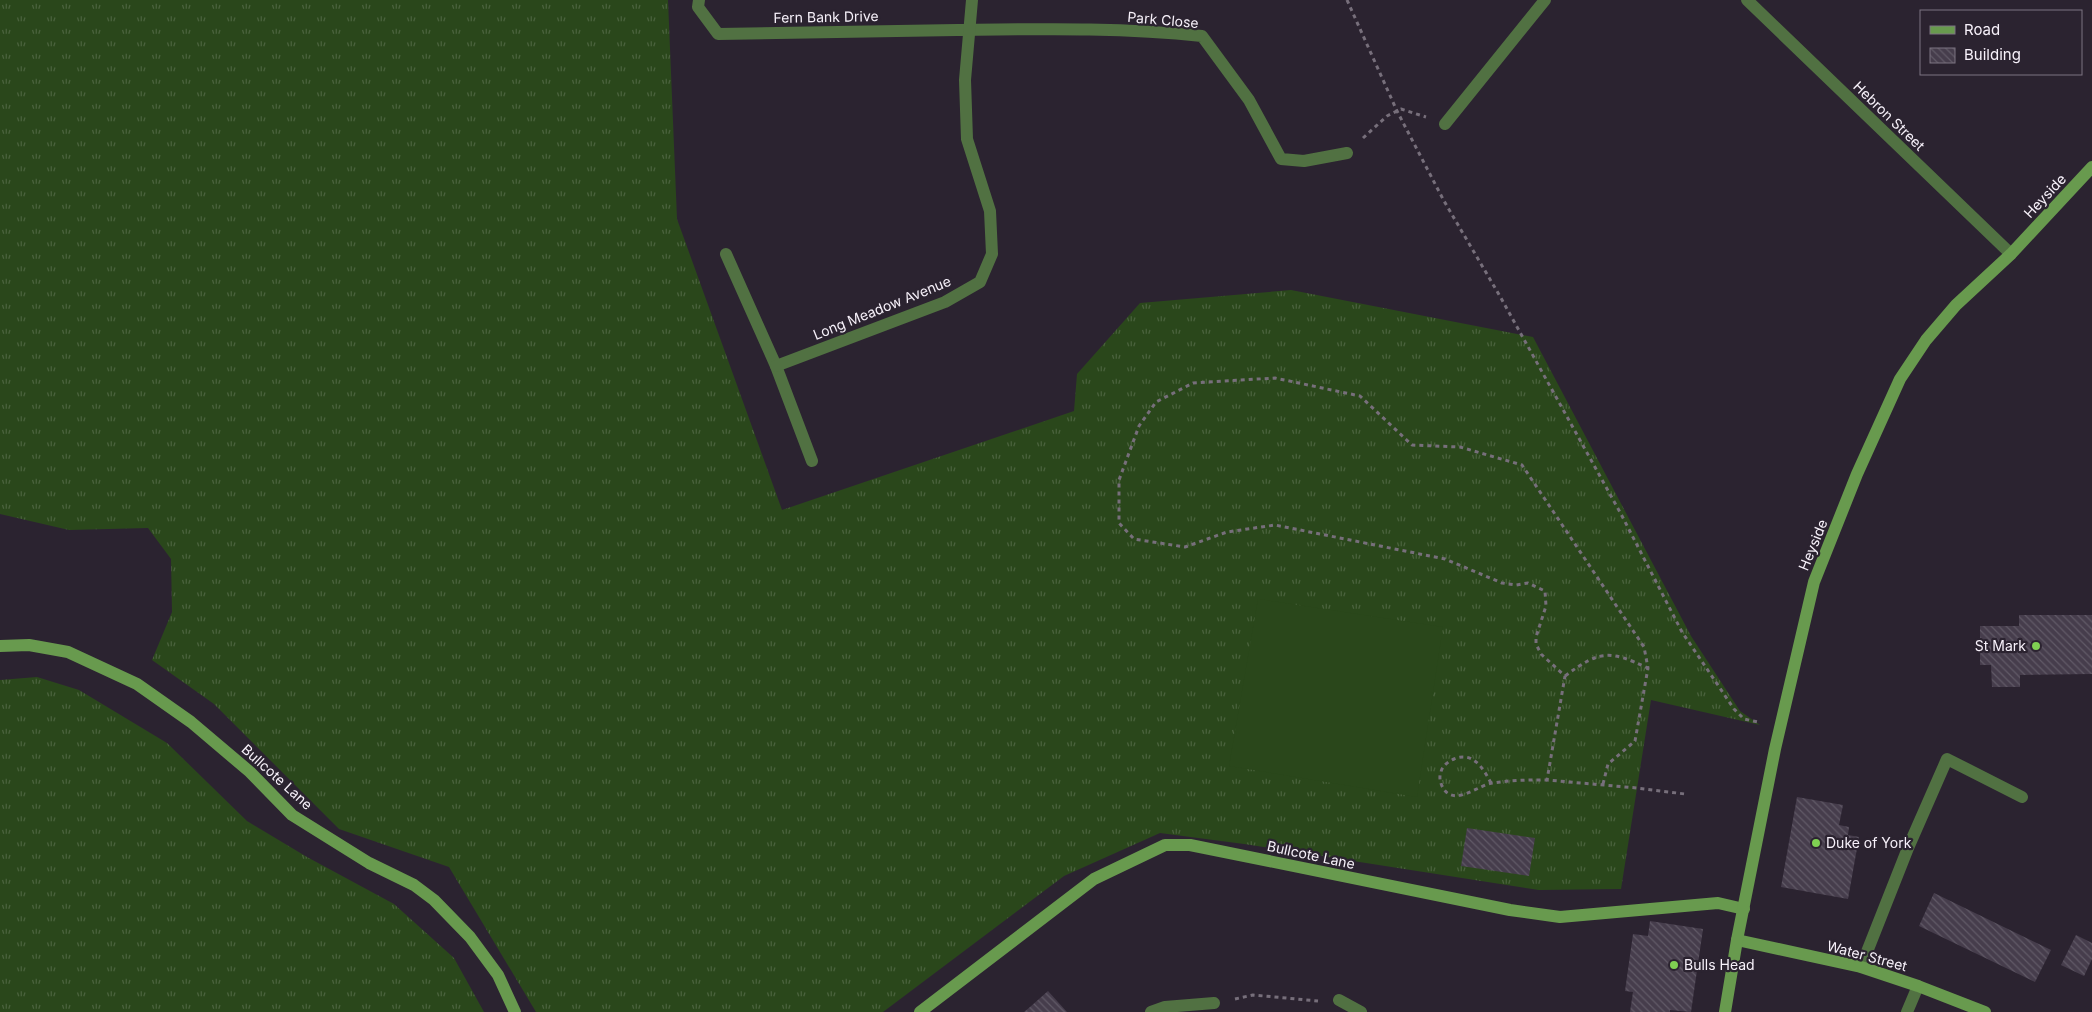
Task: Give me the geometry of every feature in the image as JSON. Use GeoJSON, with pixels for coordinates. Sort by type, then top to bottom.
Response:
{"type":"FeatureCollection","features":[{"type":"Feature","properties":{"kind":"street","name":"Long Meadow Avenue"},"geometry":{"type":"LineString","coordinates":[[776,366],[945,302],[980,282],[992,254],[990,211],[967,139],[965,80],[972,0]]}},
{"type":"Feature","properties":{"kind":"street"},"geometry":{"type":"LineString","coordinates":[[1445,124],[1545,0]]}},
{"type":"Feature","properties":{"kind":"street","name":"Hebron Street"},"geometry":{"type":"LineString","coordinates":[[1747,0],[2011,254]]}},
{"type":"Feature","properties":{"kind":"street","name":"Fern Bank Drive"},"geometry":{"type":"LineString","coordinates":[[699,4],[718,34],[969,30]]}},
{"type":"Feature","properties":{"kind":"street","name":"Park Close"},"geometry":{"type":"LineString","coordinates":[[969,30],[1103,30],[1202,36],[1249,100],[1281,159],[1304,161],[1347,153]]}},
{"type":"Feature","properties":{"kind":"street","name":"Heyside"},"geometry":{"type":"LineString","coordinates":[[1726,1012],[1737,940],[1781,726],[1814,582],[1857,474],[1900,379],[1926,340],[1950,312],[2011,254],[2092,167]]}},
{"type":"Feature","properties":{"kind":"street"},"geometry":{"type":"LineString","coordinates":[[726,254],[776,366],[812,461]]}},
{"type":"Feature","properties":{"kind":"street","name":"Bullcote Lane"},"geometry":{"type":"LineString","coordinates":[[0,646],[29,645],[68,652],[137,684],[191,722],[250,772],[292,815],[369,863],[414,885],[434,900],[470,937],[498,975],[515,1012]]}},
{"type":"Feature","properties":{"kind":"street"},"geometry":{"type":"LineString","coordinates":[[1861,967],[1908,848],[1948,759],[2022,797]]}},
{"type":"Feature","properties":{"kind":"street","name":"Bullcote Lane"},"geometry":{"type":"LineString","coordinates":[[920,1012],[1094,879],[1165,845],[1190,844],[1501,909],[1560,917],[1718,904],[1744,909]]}},
{"type":"Feature","properties":{"kind":"street","name":"Water Street"},"geometry":{"type":"LineString","coordinates":[[1737,940],[1861,967],[1918,986],[1985,1012]]}},
{"type":"Feature","properties":{"kind":"street"},"geometry":{"type":"LineString","coordinates":[[1907,1012],[1918,986]]}},
{"type":"Feature","properties":{"kind":"street"},"geometry":{"type":"LineString","coordinates":[[1339,1000],[1361,1012]]}},
{"type":"Feature","properties":{"kind":"street"},"geometry":{"type":"LineString","coordinates":[[1150,1012],[1165,1008],[1214,1003]]}},
{"type":"Feature","properties":{"kind":"path"},"geometry":{"type":"LineString","coordinates":[[1347,0],[1398,111],[1444,201],[1501,298],[1621,514],[1682,632],[1734,709],[1744,720],[1781,726]]}},
{"type":"Feature","properties":{"kind":"path"},"geometry":{"type":"LineString","coordinates":[[1347,153],[1387,116],[1401,109],[1445,124]]}},
{"type":"Feature","properties":{"kind":"path"},"geometry":{"type":"LineString","coordinates":[[1565,676],[1541,654],[1536,644],[1536,637],[1546,606],[1545,591],[1528,583],[1516,585],[1502,583],[1445,559],[1275,525],[1227,532],[1185,547],[1134,539],[1119,523],[1120,480],[1139,426],[1156,402],[1193,383],[1275,378],[1360,396],[1412,445],[1460,446],[1522,465],[1644,647],[1648,668],[1635,741],[1608,764],[1603,784]]}},
{"type":"Feature","properties":{"kind":"path"},"geometry":{"type":"LineString","coordinates":[[1547,780],[1565,676],[1586,661],[1604,655],[1620,656],[1648,668]]}},
{"type":"Feature","properties":{"kind":"path"},"geometry":{"type":"LineString","coordinates":[[1491,783],[1481,766],[1471,757],[1460,757],[1450,761],[1441,769],[1440,780],[1444,790],[1453,795],[1467,794],[1491,783],[1547,780],[1603,784],[1685,794]]}},
{"type":"Feature","properties":{"kind":"path"},"geometry":{"type":"LineString","coordinates":[[1214,1003],[1253,995],[1313,1002],[1339,1000]]}},
{"type":"Feature","properties":{"kind":"green space"},"geometry":{"type":"Polygon","coordinates":[[[0,0],[668,0],[677,219],[782,510],[1074,411],[1077,374],[1140,303],[1291,290],[1533,337],[1691,636],[1740,711],[1760,725],[1651,700],[1621,889],[1539,890],[1244,844],[1160,833],[1064,876],[883,1012],[536,1012],[449,867],[339,829],[214,704],[152,660],[172,612],[171,559],[148,528],[69,530],[0,514],[0,0]]]}},
{"type":"Feature","properties":{"kind":"green space"},"geometry":{"type":"Polygon","coordinates":[[[1258,599],[1443,627],[1417,797],[1229,766],[1258,599]]]}},
{"type":"Feature","properties":{"kind":"green space"},"geometry":{"type":"Polygon","coordinates":[[[37,677],[79,690],[167,743],[247,821],[307,857],[394,904],[454,958],[484,1012],[0,1012],[0,680],[37,677]]]}},
{"type":"Feature","properties":{"kind":"building","name":"St Mark"},"geometry":{"type":"Polygon","coordinates":[[[2019,615],[2092,615],[2092,674],[2020,675],[2020,687],[1992,687],[1991,665],[1980,665],[1980,626],[2019,626],[2019,615]]]}},
{"type":"Feature","properties":{"kind":"building"},"geometry":{"type":"Polygon","coordinates":[[[1797,797],[1843,805],[1839,825],[1849,827],[1848,835],[1859,837],[1848,899],[1781,887],[1797,797]]]}},
{"type":"Feature","properties":{"kind":"building"},"geometry":{"type":"Polygon","coordinates":[[[1467,828],[1535,838],[1529,876],[1461,866],[1467,828]]]}},
{"type":"Feature","properties":{"kind":"building"},"geometry":{"type":"Polygon","coordinates":[[[1934,893],[2051,950],[2035,982],[1919,926],[1934,893]]]}},
{"type":"Feature","properties":{"kind":"building"},"geometry":{"type":"Polygon","coordinates":[[[1650,921],[1703,929],[1691,1012],[1670,1010],[1670,1012],[1630,1012],[1633,992],[1625,991],[1633,934],[1648,936],[1650,921]]]}},
{"type":"Feature","properties":{"kind":"building"},"geometry":{"type":"Polygon","coordinates":[[[2076,935],[2092,943],[2092,959],[2084,976],[2061,965],[2076,935]]]}},
{"type":"Feature","properties":{"kind":"building"},"geometry":{"type":"Polygon","coordinates":[[[1048,991],[1067,1012],[1024,1012],[1030,1007],[1048,991]]]}},
{"type":"Feature","properties":{"kind":"place","name":"St Mark"},"geometry":{"type":"Point","coordinates":[2036,646]}},
{"type":"Feature","properties":{"kind":"place","name":"Duke of York"},"geometry":{"type":"Point","coordinates":[1816,843]}},
{"type":"Feature","properties":{"kind":"place","name":"Bulls Head"},"geometry":{"type":"Point","coordinates":[1674,965]}}]}
